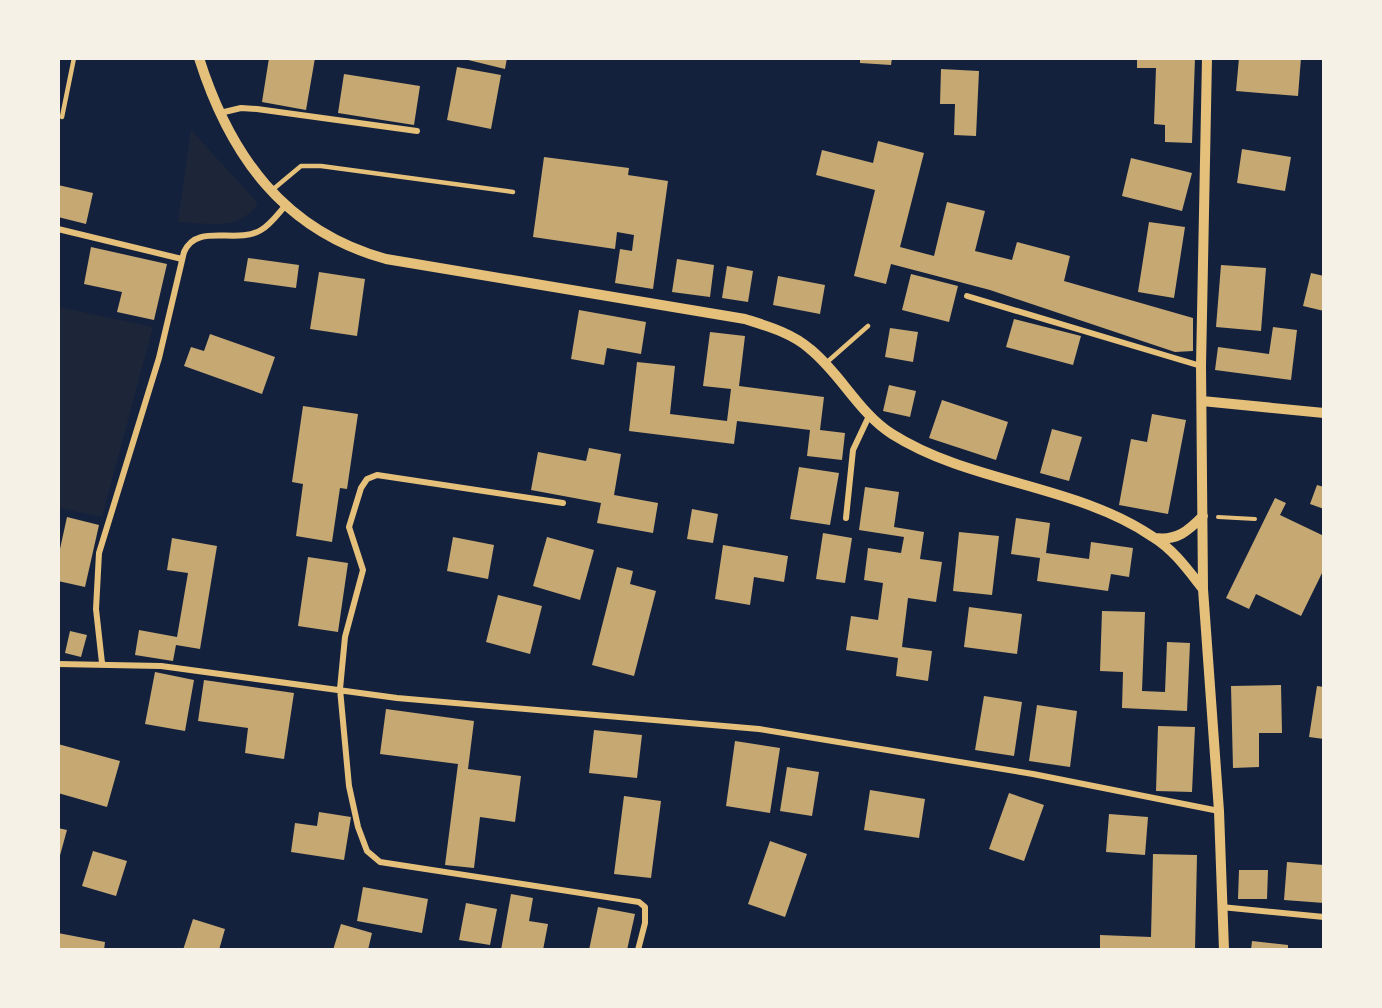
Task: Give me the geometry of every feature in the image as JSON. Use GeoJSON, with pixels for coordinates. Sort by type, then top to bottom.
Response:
{"type":"FeatureCollection","features":[{"type":"Feature","properties":{"kind":"street"},"geometry":{"type":"LineString","coordinates":[[199,58],[219,113],[247,161],[285,206],[312,228],[356,250],[386,259],[745,319],[790,336],[809,348],[826,363],[869,416],[892,434],[925,450],[1099,510],[1155,537],[1179,559],[1203,589]]}},
{"type":"Feature","properties":{"kind":"street"},"geometry":{"type":"LineString","coordinates":[[1207,58],[1201,366],[1203,589],[1219,811],[1224,950]]}},
{"type":"Feature","properties":{"kind":"street"},"geometry":{"type":"LineString","coordinates":[[219,113],[241,108],[257,109],[417,131]]}},
{"type":"Feature","properties":{"kind":"street"},"geometry":{"type":"LineString","coordinates":[[102,663],[96,609],[99,553],[159,358],[188,242],[197,236],[253,234],[263,230],[285,206]]}},
{"type":"Feature","properties":{"kind":"street"},"geometry":{"type":"LineString","coordinates":[[58,229],[182,259]]}},
{"type":"Feature","properties":{"kind":"street"},"geometry":{"type":"LineString","coordinates":[[967,296],[1201,366]]}},
{"type":"Feature","properties":{"kind":"street"},"geometry":{"type":"LineString","coordinates":[[1202,401],[1323,413]]}},
{"type":"Feature","properties":{"kind":"street"},"geometry":{"type":"LineString","coordinates":[[846,518],[853,450],[869,416]]}},
{"type":"Feature","properties":{"kind":"street"},"geometry":{"type":"LineString","coordinates":[[563,503],[377,475],[367,479],[361,488],[349,527],[363,570],[345,637],[340,689],[349,786],[363,845],[372,858],[392,865],[639,902],[645,907],[646,914],[638,950]]}},
{"type":"Feature","properties":{"kind":"street"},"geometry":{"type":"LineString","coordinates":[[1155,537],[1168,539],[1185,534],[1203,516]]}},
{"type":"Feature","properties":{"kind":"street"},"geometry":{"type":"LineString","coordinates":[[58,664],[102,663],[161,666],[397,698],[759,729],[1033,774],[1219,811]]}},
{"type":"Feature","properties":{"kind":"street"},"geometry":{"type":"LineString","coordinates":[[1221,907],[1323,917]]}},
{"type":"Feature","properties":{"kind":"lane"},"geometry":{"type":"LineString","coordinates":[[62,117],[74,58]]}},
{"type":"Feature","properties":{"kind":"lane"},"geometry":{"type":"LineString","coordinates":[[271,190],[302,166],[321,166],[513,192]]}},
{"type":"Feature","properties":{"kind":"lane"},"geometry":{"type":"LineString","coordinates":[[826,363],[868,326]]}},
{"type":"Feature","properties":{"kind":"path"},"geometry":{"type":"LineString","coordinates":[[1203,516],[1255,519]]}},
{"type":"Feature","properties":{"kind":"shaded area"},"geometry":{"type":"Polygon","coordinates":[[[191,130],[258,203],[242,218],[222,224],[178,222],[191,130]]]}},
{"type":"Feature","properties":{"kind":"shaded area"},"geometry":{"type":"Polygon","coordinates":[[[59,307],[153,327],[102,517],[59,508],[59,307]]]}},
{"type":"Feature","properties":{"kind":"building"},"geometry":{"type":"Polygon","coordinates":[[[269,58],[315,58],[306,110],[262,102],[269,58]]]}},
{"type":"Feature","properties":{"kind":"building"},"geometry":{"type":"Polygon","coordinates":[[[460,58],[507,58],[505,69],[460,58]]]}},
{"type":"Feature","properties":{"kind":"building"},"geometry":{"type":"Polygon","coordinates":[[[860,58],[892,58],[891,65],[860,63],[860,58]]]}},
{"type":"Feature","properties":{"kind":"building"},"geometry":{"type":"Polygon","coordinates":[[[1137,58],[1195,58],[1192,143],[1165,142],[1165,125],[1154,124],[1156,68],[1137,68],[1137,58]]]}},
{"type":"Feature","properties":{"kind":"building"},"geometry":{"type":"Polygon","coordinates":[[[1239,58],[1301,58],[1298,96],[1236,91],[1239,58]]]}},
{"type":"Feature","properties":{"kind":"building"},"geometry":{"type":"Polygon","coordinates":[[[457,67],[501,75],[491,129],[447,120],[457,67]]]}},
{"type":"Feature","properties":{"kind":"building"},"geometry":{"type":"Polygon","coordinates":[[[941,69],[979,71],[976,136],[954,135],[955,104],[940,104],[941,69]]]}},
{"type":"Feature","properties":{"kind":"building"},"geometry":{"type":"Polygon","coordinates":[[[344,74],[420,86],[414,125],[338,113],[344,74]]]}},
{"type":"Feature","properties":{"kind":"building"},"geometry":{"type":"Polygon","coordinates":[[[878,141],[924,153],[900,247],[934,256],[947,202],[985,211],[975,251],[1012,260],[1017,242],[1070,256],[1064,281],[1193,318],[1193,351],[1175,352],[990,290],[891,264],[886,284],[854,276],[875,190],[816,175],[822,150],[873,163],[878,141]]]}},
{"type":"Feature","properties":{"kind":"building"},"geometry":{"type":"Polygon","coordinates":[[[1242,149],[1291,157],[1285,191],[1237,183],[1242,149]]]}},
{"type":"Feature","properties":{"kind":"building"},"geometry":{"type":"Polygon","coordinates":[[[544,157],[629,168],[628,175],[668,181],[653,289],[615,283],[620,249],[632,251],[634,235],[617,232],[615,249],[533,237],[544,157]]]}},
{"type":"Feature","properties":{"kind":"building"},"geometry":{"type":"Polygon","coordinates":[[[1131,158],[1192,173],[1182,211],[1122,196],[1131,158]]]}},
{"type":"Feature","properties":{"kind":"building"},"geometry":{"type":"Polygon","coordinates":[[[58,185],[93,193],[86,224],[58,217],[58,185]]]}},
{"type":"Feature","properties":{"kind":"building"},"geometry":{"type":"Polygon","coordinates":[[[1149,222],[1185,227],[1174,298],[1138,292],[1149,222]]]}},
{"type":"Feature","properties":{"kind":"building"},"geometry":{"type":"Polygon","coordinates":[[[91,247],[167,264],[154,320],[117,312],[122,292],[84,284],[91,247]]]}},
{"type":"Feature","properties":{"kind":"building"},"geometry":{"type":"Polygon","coordinates":[[[248,258],[299,265],[296,288],[244,281],[248,258]]]}},
{"type":"Feature","properties":{"kind":"building"},"geometry":{"type":"Polygon","coordinates":[[[677,259],[714,265],[710,297],[672,292],[677,259]]]}},
{"type":"Feature","properties":{"kind":"building"},"geometry":{"type":"Polygon","coordinates":[[[1221,265],[1266,268],[1261,331],[1216,327],[1221,265]]]}},
{"type":"Feature","properties":{"kind":"building"},"geometry":{"type":"Polygon","coordinates":[[[727,266],[753,271],[748,302],[722,298],[727,266]]]}},
{"type":"Feature","properties":{"kind":"building"},"geometry":{"type":"Polygon","coordinates":[[[319,272],[365,279],[357,336],[310,329],[319,272]]]}},
{"type":"Feature","properties":{"kind":"building"},"geometry":{"type":"Polygon","coordinates":[[[1311,273],[1324,276],[1324,311],[1303,306],[1311,273]]]}},
{"type":"Feature","properties":{"kind":"building"},"geometry":{"type":"Polygon","coordinates":[[[911,274],[958,286],[949,322],[902,310],[911,274]]]}},
{"type":"Feature","properties":{"kind":"building"},"geometry":{"type":"Polygon","coordinates":[[[778,276],[825,285],[820,314],[773,305],[778,276]]]}},
{"type":"Feature","properties":{"kind":"building"},"geometry":{"type":"Polygon","coordinates":[[[579,310],[646,322],[641,354],[607,348],[604,365],[571,359],[579,310]]]}},
{"type":"Feature","properties":{"kind":"building"},"geometry":{"type":"Polygon","coordinates":[[[1014,319],[1081,336],[1073,365],[1006,347],[1014,319]]]}},
{"type":"Feature","properties":{"kind":"building"},"geometry":{"type":"Polygon","coordinates":[[[1273,327],[1297,330],[1291,380],[1215,370],[1218,347],[1269,354],[1273,327]]]}},
{"type":"Feature","properties":{"kind":"building"},"geometry":{"type":"Polygon","coordinates":[[[890,328],[918,332],[913,362],[885,357],[890,328]]]}},
{"type":"Feature","properties":{"kind":"building"},"geometry":{"type":"Polygon","coordinates":[[[710,332],[745,336],[739,386],[824,397],[820,430],[845,433],[842,460],[807,456],[810,430],[737,421],[734,444],[629,431],[637,362],[675,366],[670,414],[727,421],[731,389],[703,386],[710,332]]]}},
{"type":"Feature","properties":{"kind":"building"},"geometry":{"type":"Polygon","coordinates":[[[210,334],[275,357],[262,394],[184,366],[191,347],[204,351],[210,334]]]}},
{"type":"Feature","properties":{"kind":"building"},"geometry":{"type":"Polygon","coordinates":[[[889,385],[916,391],[910,417],[883,411],[889,385]]]}},
{"type":"Feature","properties":{"kind":"building"},"geometry":{"type":"Polygon","coordinates":[[[942,400],[1008,422],[996,460],[929,438],[942,400]]]}},
{"type":"Feature","properties":{"kind":"building"},"geometry":{"type":"Polygon","coordinates":[[[303,406],[358,414],[347,489],[340,488],[332,542],[296,536],[303,484],[292,482],[303,406]]]}},
{"type":"Feature","properties":{"kind":"building"},"geometry":{"type":"Polygon","coordinates":[[[1152,414],[1186,420],[1168,514],[1119,505],[1131,439],[1147,442],[1152,414]]]}},
{"type":"Feature","properties":{"kind":"building"},"geometry":{"type":"Polygon","coordinates":[[[1052,429],[1082,437],[1069,481],[1040,473],[1052,429]]]}},
{"type":"Feature","properties":{"kind":"building"},"geometry":{"type":"Polygon","coordinates":[[[589,448],[621,454],[614,495],[658,503],[653,533],[597,523],[601,503],[531,490],[538,452],[586,461],[589,448]]]}},
{"type":"Feature","properties":{"kind":"building"},"geometry":{"type":"Polygon","coordinates":[[[799,467],[839,473],[830,525],[790,519],[799,467]]]}},
{"type":"Feature","properties":{"kind":"building"},"geometry":{"type":"Polygon","coordinates":[[[1317,485],[1324,487],[1324,509],[1310,504],[1317,485]]]}},
{"type":"Feature","properties":{"kind":"building"},"geometry":{"type":"Polygon","coordinates":[[[865,487],[899,492],[894,527],[924,532],[920,559],[942,562],[936,602],[908,598],[902,647],[932,651],[928,681],[896,676],[898,658],[846,650],[851,616],[878,620],[883,583],[864,580],[868,548],[901,553],[904,537],[859,530],[865,487]]]}},
{"type":"Feature","properties":{"kind":"building"},"geometry":{"type":"Polygon","coordinates":[[[1275,498],[1286,503],[1280,515],[1324,536],[1324,569],[1301,616],[1256,594],[1249,609],[1226,598],[1275,498]]]}},
{"type":"Feature","properties":{"kind":"building"},"geometry":{"type":"Polygon","coordinates":[[[692,509],[718,514],[713,543],[687,539],[692,509]]]}},
{"type":"Feature","properties":{"kind":"building"},"geometry":{"type":"Polygon","coordinates":[[[67,517],[99,525],[85,587],[58,581],[58,558],[67,517]]]}},
{"type":"Feature","properties":{"kind":"building"},"geometry":{"type":"Polygon","coordinates":[[[1016,518],[1050,523],[1046,553],[1089,559],[1091,542],[1133,548],[1129,577],[1111,574],[1108,591],[1037,581],[1040,558],[1011,554],[1016,518]]]}},
{"type":"Feature","properties":{"kind":"building"},"geometry":{"type":"Polygon","coordinates":[[[959,532],[999,536],[992,595],[953,591],[959,532]]]}},
{"type":"Feature","properties":{"kind":"building"},"geometry":{"type":"Polygon","coordinates":[[[823,533],[852,538],[845,583],[816,579],[823,533]]]}},
{"type":"Feature","properties":{"kind":"building"},"geometry":{"type":"Polygon","coordinates":[[[453,537],[494,545],[488,579],[447,571],[453,537]]]}},
{"type":"Feature","properties":{"kind":"building"},"geometry":{"type":"Polygon","coordinates":[[[547,537],[594,550],[580,600],[533,586],[547,537]]]}},
{"type":"Feature","properties":{"kind":"building"},"geometry":{"type":"Polygon","coordinates":[[[172,538],[217,546],[200,649],[176,645],[173,661],[135,655],[139,630],[177,637],[188,573],[167,570],[172,538]]]}},
{"type":"Feature","properties":{"kind":"building"},"geometry":{"type":"Polygon","coordinates":[[[723,545],[788,556],[784,582],[754,577],[750,605],[715,599],[723,545]]]}},
{"type":"Feature","properties":{"kind":"building"},"geometry":{"type":"Polygon","coordinates":[[[308,557],[348,563],[338,632],[298,626],[308,557]]]}},
{"type":"Feature","properties":{"kind":"building"},"geometry":{"type":"Polygon","coordinates":[[[617,567],[633,571],[630,584],[656,591],[634,676],[592,665],[617,567]]]}},
{"type":"Feature","properties":{"kind":"building"},"geometry":{"type":"Polygon","coordinates":[[[498,595],[542,606],[530,654],[486,642],[498,595]]]}},
{"type":"Feature","properties":{"kind":"building"},"geometry":{"type":"Polygon","coordinates":[[[969,607],[1022,614],[1017,654],[964,647],[969,607]]]}},
{"type":"Feature","properties":{"kind":"building"},"geometry":{"type":"Polygon","coordinates":[[[1102,611],[1145,612],[1142,691],[1165,692],[1167,642],[1190,643],[1187,711],[1122,708],[1123,672],[1100,671],[1102,611]]]}},
{"type":"Feature","properties":{"kind":"building"},"geometry":{"type":"Polygon","coordinates":[[[70,631],[87,635],[81,657],[65,653],[70,631]]]}},
{"type":"Feature","properties":{"kind":"building"},"geometry":{"type":"Polygon","coordinates":[[[155,672],[194,680],[185,731],[145,724],[155,672]]]}},
{"type":"Feature","properties":{"kind":"building"},"geometry":{"type":"Polygon","coordinates":[[[204,680],[294,693],[284,759],[245,753],[248,728],[198,721],[204,680]]]}},
{"type":"Feature","properties":{"kind":"building"},"geometry":{"type":"Polygon","coordinates":[[[1281,685],[1282,733],[1259,733],[1259,767],[1233,768],[1231,686],[1281,685]]]}},
{"type":"Feature","properties":{"kind":"building"},"geometry":{"type":"Polygon","coordinates":[[[1317,686],[1324,687],[1324,739],[1309,737],[1317,686]]]}},
{"type":"Feature","properties":{"kind":"building"},"geometry":{"type":"Polygon","coordinates":[[[984,696],[1022,702],[1014,756],[975,750],[984,696]]]}},
{"type":"Feature","properties":{"kind":"building"},"geometry":{"type":"Polygon","coordinates":[[[1037,705],[1077,711],[1070,767],[1029,761],[1037,705]]]}},
{"type":"Feature","properties":{"kind":"building"},"geometry":{"type":"Polygon","coordinates":[[[386,709],[474,721],[468,769],[521,776],[515,822],[480,817],[474,868],[445,865],[458,764],[380,754],[386,709]]]}},
{"type":"Feature","properties":{"kind":"building"},"geometry":{"type":"Polygon","coordinates":[[[1158,726],[1195,727],[1192,792],[1156,791],[1158,726]]]}},
{"type":"Feature","properties":{"kind":"building"},"geometry":{"type":"Polygon","coordinates":[[[594,730],[642,735],[637,778],[589,773],[594,730]]]}},
{"type":"Feature","properties":{"kind":"building"},"geometry":{"type":"Polygon","coordinates":[[[735,741],[780,748],[770,813],[726,806],[735,741]]]}},
{"type":"Feature","properties":{"kind":"building"},"geometry":{"type":"Polygon","coordinates":[[[58,744],[120,761],[107,807],[58,793],[58,744]]]}},
{"type":"Feature","properties":{"kind":"building"},"geometry":{"type":"Polygon","coordinates":[[[787,767],[819,772],[812,816],[780,811],[787,767]]]}},
{"type":"Feature","properties":{"kind":"building"},"geometry":{"type":"Polygon","coordinates":[[[870,790],[925,799],[919,838],[864,830],[870,790]]]}},
{"type":"Feature","properties":{"kind":"building"},"geometry":{"type":"Polygon","coordinates":[[[1009,793],[1044,805],[1024,861],[989,849],[1009,793]]]}},
{"type":"Feature","properties":{"kind":"building"},"geometry":{"type":"Polygon","coordinates":[[[624,796],[661,801],[651,878],[614,874],[624,796]]]}},
{"type":"Feature","properties":{"kind":"building"},"geometry":{"type":"Polygon","coordinates":[[[319,812],[351,817],[344,860],[291,852],[295,823],[317,826],[319,812]]]}},
{"type":"Feature","properties":{"kind":"building"},"geometry":{"type":"Polygon","coordinates":[[[1109,814],[1148,817],[1145,855],[1106,852],[1109,814]]]}},
{"type":"Feature","properties":{"kind":"building"},"geometry":{"type":"Polygon","coordinates":[[[58,828],[67,830],[59,859],[58,859],[58,828]]]}},
{"type":"Feature","properties":{"kind":"building"},"geometry":{"type":"Polygon","coordinates":[[[770,841],[807,854],[785,917],[748,904],[770,841]]]}},
{"type":"Feature","properties":{"kind":"building"},"geometry":{"type":"Polygon","coordinates":[[[93,851],[127,861],[116,896],[82,886],[93,851]]]}},
{"type":"Feature","properties":{"kind":"building"},"geometry":{"type":"Polygon","coordinates":[[[1153,854],[1197,855],[1195,950],[1100,950],[1100,935],[1151,937],[1153,854]]]}},
{"type":"Feature","properties":{"kind":"building"},"geometry":{"type":"Polygon","coordinates":[[[1287,862],[1324,865],[1324,903],[1284,900],[1287,862]]]}},
{"type":"Feature","properties":{"kind":"building"},"geometry":{"type":"Polygon","coordinates":[[[1239,870],[1268,870],[1267,899],[1238,899],[1239,870]]]}},
{"type":"Feature","properties":{"kind":"building"},"geometry":{"type":"Polygon","coordinates":[[[363,887],[428,899],[422,933],[357,921],[363,887]]]}},
{"type":"Feature","properties":{"kind":"building"},"geometry":{"type":"Polygon","coordinates":[[[511,894],[533,898],[529,921],[548,924],[543,950],[501,950],[511,894]]]}},
{"type":"Feature","properties":{"kind":"building"},"geometry":{"type":"Polygon","coordinates":[[[466,903],[497,909],[490,945],[459,940],[466,903]]]}},
{"type":"Feature","properties":{"kind":"building"},"geometry":{"type":"Polygon","coordinates":[[[598,907],[635,914],[627,950],[589,950],[598,907]]]}},
{"type":"Feature","properties":{"kind":"building"},"geometry":{"type":"Polygon","coordinates":[[[193,919],[225,929],[219,950],[183,950],[193,919]]]}},
{"type":"Feature","properties":{"kind":"building"},"geometry":{"type":"Polygon","coordinates":[[[341,924],[372,933],[368,950],[333,950],[341,924]]]}},
{"type":"Feature","properties":{"kind":"building"},"geometry":{"type":"Polygon","coordinates":[[[58,933],[105,942],[104,950],[58,950],[58,933]]]}},
{"type":"Feature","properties":{"kind":"building"},"geometry":{"type":"Polygon","coordinates":[[[1252,941],[1288,945],[1288,950],[1251,950],[1252,941]]]}}]}
